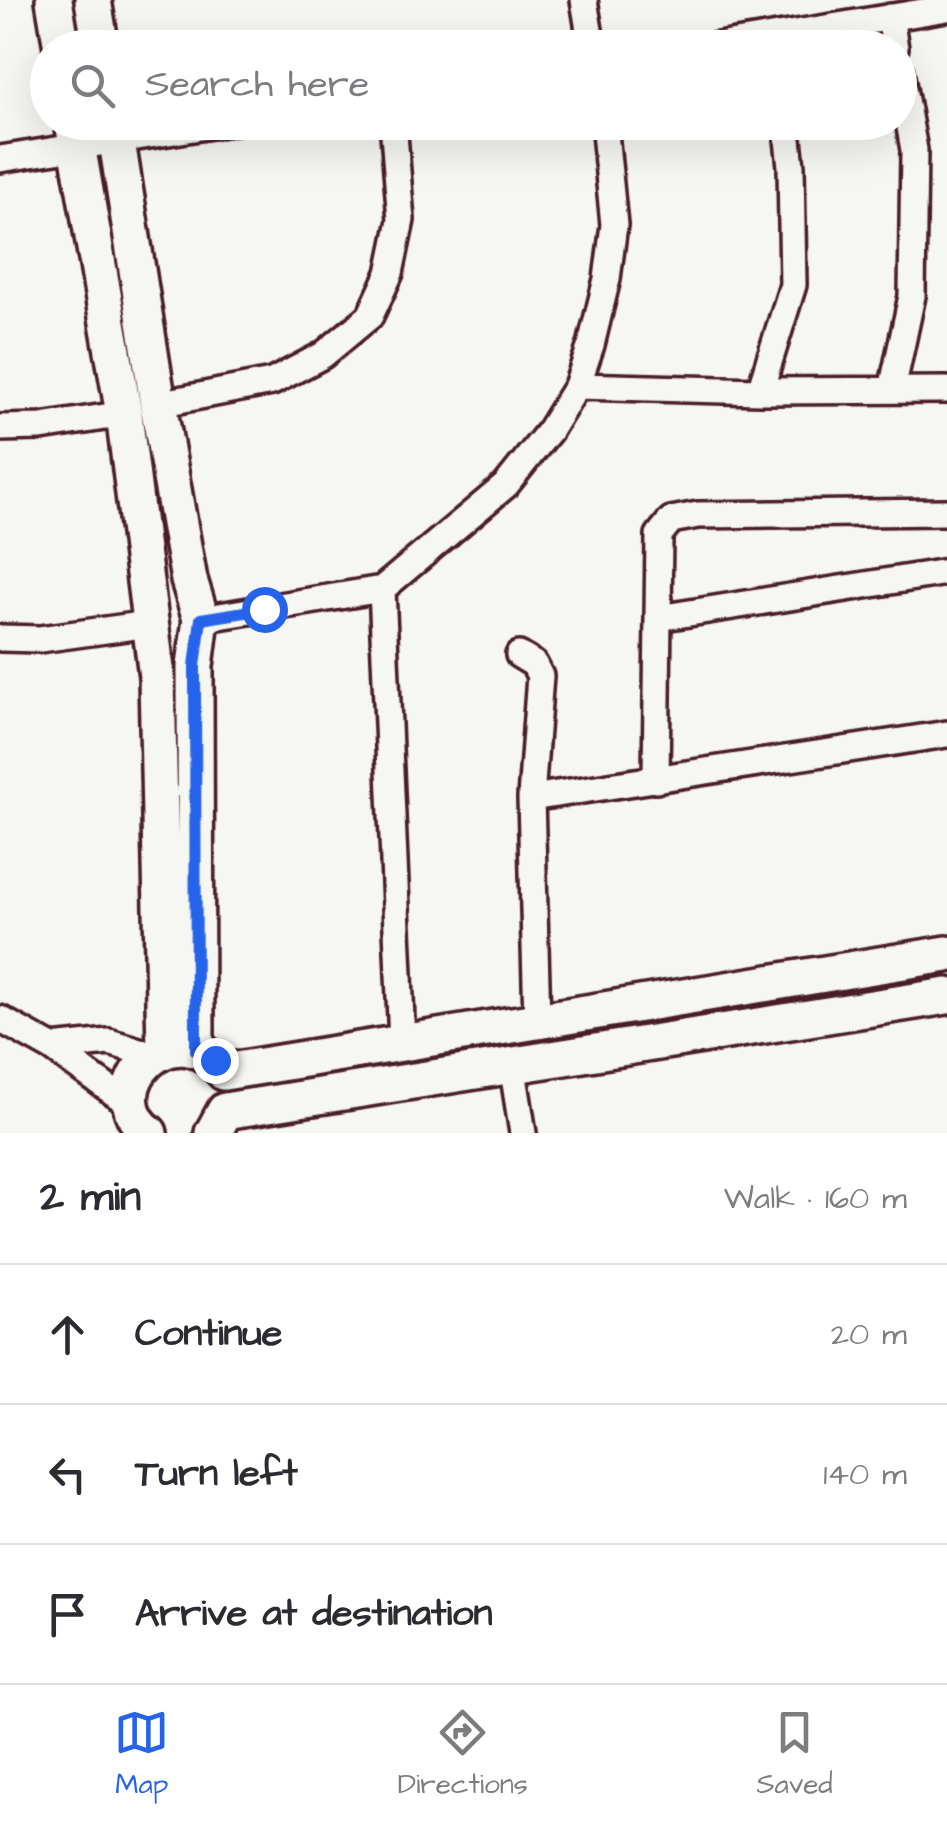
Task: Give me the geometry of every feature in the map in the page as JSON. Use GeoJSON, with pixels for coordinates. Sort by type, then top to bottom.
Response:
{"type":"FeatureCollection","features":[{"type":"Feature","properties":{"kind":"street"},"geometry":{"type":"LineString","coordinates":[[54,0],[59,30]]}},
{"type":"Feature","properties":{"kind":"street"},"geometry":{"type":"LineString","coordinates":[[93,0],[98,30]]}},
{"type":"Feature","properties":{"kind":"street"},"geometry":{"type":"LineString","coordinates":[[584,0],[589,30]]}},
{"type":"Feature","properties":{"kind":"street"},"geometry":{"type":"LineString","coordinates":[[828,30],[947,8]]}},
{"type":"Feature","properties":{"kind":"street"},"geometry":{"type":"LineString","coordinates":[[890,17],[892,30]]}},
{"type":"Feature","properties":{"kind":"street"},"geometry":{"type":"LineString","coordinates":[[0,159],[57,140]]}},
{"type":"Feature","properties":{"kind":"street"},"geometry":{"type":"LineString","coordinates":[[76,140],[124,414],[147,582],[157,677],[172,1051]]}},
{"type":"Feature","properties":{"kind":"street"},"geometry":{"type":"LineString","coordinates":[[116,140],[158,404],[190,580],[201,619],[172,1051]]}},
{"type":"Feature","properties":{"kind":"street"},"geometry":{"type":"LineString","coordinates":[[158,404],[272,382],[324,355],[370,316],[390,273],[401,220],[394,140]]}},
{"type":"Feature","properties":{"kind":"street"},"geometry":{"type":"LineString","coordinates":[[201,619],[382,589],[506,485],[550,430],[577,386],[608,279],[614,225],[606,140]]}},
{"type":"Feature","properties":{"kind":"street"},"geometry":{"type":"LineString","coordinates":[[760,391],[793,284],[788,140]]}},
{"type":"Feature","properties":{"kind":"street"},"geometry":{"type":"LineString","coordinates":[[892,390],[912,296],[912,140]]}},
{"type":"Feature","properties":{"kind":"street"},"geometry":{"type":"LineString","coordinates":[[577,386],[760,391],[947,390]]}},
{"type":"Feature","properties":{"kind":"street"},"geometry":{"type":"LineString","coordinates":[[0,428],[41,427],[124,414]]}},
{"type":"Feature","properties":{"kind":"street"},"geometry":{"type":"LineString","coordinates":[[656,780],[660,535],[671,520],[698,515],[947,512]]}},
{"type":"Feature","properties":{"kind":"street"},"geometry":{"type":"LineString","coordinates":[[658,618],[947,572]]}},
{"type":"Feature","properties":{"kind":"street"},"geometry":{"type":"LineString","coordinates":[[382,589],[402,1042]]}},
{"type":"Feature","properties":{"kind":"street"},"geometry":{"type":"LineString","coordinates":[[0,638],[40,639],[149,624]]}},
{"type":"Feature","properties":{"kind":"street"},"geometry":{"type":"LineString","coordinates":[[520,655],[534,664],[540,676],[531,798],[537,1020]]}},
{"type":"Feature","properties":{"kind":"street"},"geometry":{"type":"LineString","coordinates":[[531,798],[947,734]]}},
{"type":"Feature","properties":{"kind":"street"},"geometry":{"type":"LineString","coordinates":[[52,1048],[109,1042],[215,1060],[224,1072],[947,954]]}},
{"type":"Feature","properties":{"kind":"street"},"geometry":{"type":"LineString","coordinates":[[712,992],[718,1030]]}},
{"type":"Feature","properties":{"kind":"street"},"geometry":{"type":"LineString","coordinates":[[212,1133],[225,1111],[947,996]]}},
{"type":"Feature","properties":{"kind":"street"},"geometry":{"type":"LineString","coordinates":[[0,1019],[52,1048],[140,1119]]}},
{"type":"Feature","properties":{"kind":"street"},"geometry":{"type":"LineString","coordinates":[[140,1119],[132,1086],[140,1068],[172,1051]]}},
{"type":"Feature","properties":{"kind":"street"},"geometry":{"type":"LineString","coordinates":[[512,1064],[523,1133]]}},
{"type":"Feature","properties":{"kind":"route"},"geometry":{"type":"LineString","coordinates":[[215,1060],[196,1050],[195,666],[201,619],[264,609]]}}]}
